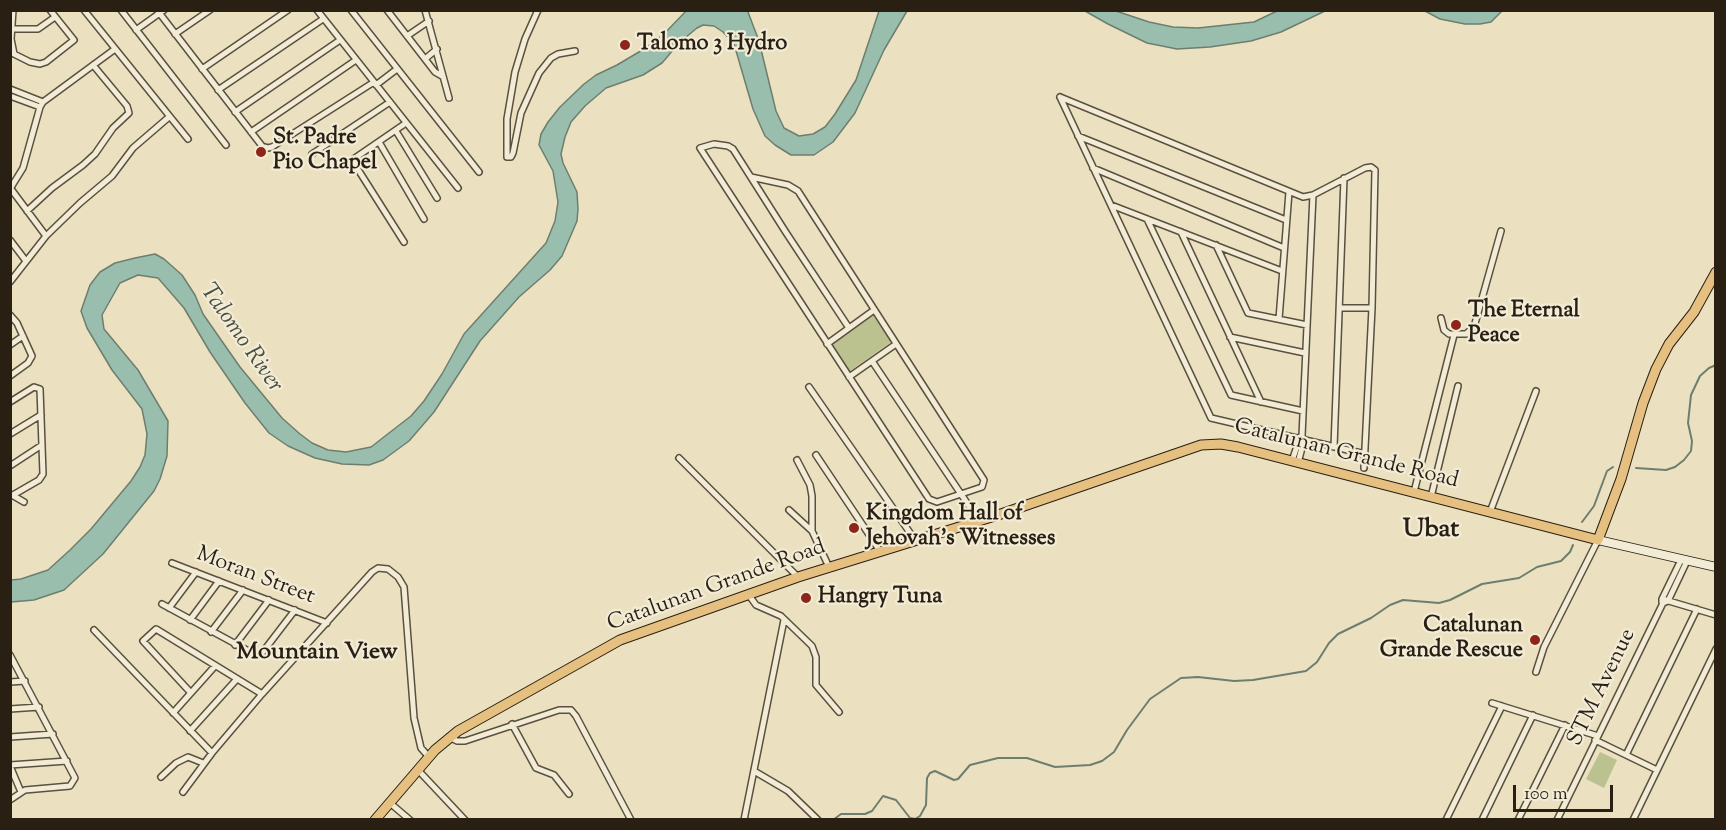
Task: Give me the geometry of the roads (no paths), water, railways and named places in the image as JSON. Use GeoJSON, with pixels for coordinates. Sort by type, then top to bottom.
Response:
{"type":"FeatureCollection","features":[{"type":"Feature","properties":{"kind":"main road"},"geometry":{"type":"LineString","coordinates":[[1716,272],[1694,312],[1670,344],[1656,369],[1645,396],[1621,479],[1598,540],[1716,567]]}},
{"type":"Feature","properties":{"kind":"main road","name":"Catalunan Grande Road"},"geometry":{"type":"LineString","coordinates":[[375,819],[449,737],[477,719],[621,640],[798,577],[979,521],[1201,445],[1228,445],[1598,540]]}},
{"type":"Feature","properties":{"kind":"street"},"geometry":{"type":"LineString","coordinates":[[13,10],[12,56],[40,64],[74,40],[50,10]]}},
{"type":"Feature","properties":{"kind":"street"},"geometry":{"type":"LineString","coordinates":[[84,10],[188,138]]}},
{"type":"Feature","properties":{"kind":"street"},"geometry":{"type":"LineString","coordinates":[[121,10],[226,145]]}},
{"type":"Feature","properties":{"kind":"street"},"geometry":{"type":"LineString","coordinates":[[175,34],[210,10]]}},
{"type":"Feature","properties":{"kind":"street"},"geometry":{"type":"LineString","coordinates":[[202,69],[288,10]]}},
{"type":"Feature","properties":{"kind":"street"},"geometry":{"type":"LineString","coordinates":[[316,10],[458,188]]}},
{"type":"Feature","properties":{"kind":"street"},"geometry":{"type":"LineString","coordinates":[[351,10],[478,172]]}},
{"type":"Feature","properties":{"kind":"street"},"geometry":{"type":"LineString","coordinates":[[425,10],[449,98]]}},
{"type":"Feature","properties":{"kind":"street"},"geometry":{"type":"LineString","coordinates":[[537,10],[515,72],[507,119],[507,157],[511,157],[513,153],[521,113],[539,74],[551,58],[558,54],[575,51]]}},
{"type":"Feature","properties":{"kind":"street"},"geometry":{"type":"LineString","coordinates":[[389,11],[435,72],[442,76]]}},
{"type":"Feature","properties":{"kind":"street"},"geometry":{"type":"LineString","coordinates":[[136,30],[160,12],[235,112],[262,146],[268,148],[397,69]]}},
{"type":"Feature","properties":{"kind":"street"},"geometry":{"type":"LineString","coordinates":[[12,29],[38,29],[55,17]]}},
{"type":"Feature","properties":{"kind":"street"},"geometry":{"type":"LineString","coordinates":[[218,90],[323,19]]}},
{"type":"Feature","properties":{"kind":"street"},"geometry":{"type":"LineString","coordinates":[[407,36],[429,21]]}},
{"type":"Feature","properties":{"kind":"street"},"geometry":{"type":"LineString","coordinates":[[235,112],[340,39]]}},
{"type":"Feature","properties":{"kind":"street"},"geometry":{"type":"LineString","coordinates":[[46,236],[11,189],[22,168],[41,104],[115,49]]}},
{"type":"Feature","properties":{"kind":"street"},"geometry":{"type":"LineString","coordinates":[[425,59],[437,49]]}},
{"type":"Feature","properties":{"kind":"street"},"geometry":{"type":"LineString","coordinates":[[252,132],[356,60]]}},
{"type":"Feature","properties":{"kind":"street"},"geometry":{"type":"LineString","coordinates":[[27,211],[95,154],[113,128],[129,113],[127,106],[93,65]]}},
{"type":"Feature","properties":{"kind":"street"},"geometry":{"type":"LineString","coordinates":[[10,88],[41,104]]}},
{"type":"Feature","properties":{"kind":"street"},"geometry":{"type":"LineString","coordinates":[[10,96],[41,104]]}},
{"type":"Feature","properties":{"kind":"street"},"geometry":{"type":"LineString","coordinates":[[1364,468],[1365,454],[1372,308],[1375,173],[1373,168],[1368,167],[1313,195],[1303,197],[1060,98],[1211,418],[1365,454]]}},
{"type":"Feature","properties":{"kind":"street"},"geometry":{"type":"LineString","coordinates":[[312,154],[390,102]]}},
{"type":"Feature","properties":{"kind":"street"},"geometry":{"type":"LineString","coordinates":[[10,282],[46,236],[112,176],[133,148],[169,117]]}},
{"type":"Feature","properties":{"kind":"street"},"geometry":{"type":"LineString","coordinates":[[404,242],[352,160],[406,123]]}},
{"type":"Feature","properties":{"kind":"street"},"geometry":{"type":"LineString","coordinates":[[396,131],[437,198]]}},
{"type":"Feature","properties":{"kind":"street"},"geometry":{"type":"LineString","coordinates":[[1078,136],[1286,220]]}},
{"type":"Feature","properties":{"kind":"street"},"geometry":{"type":"LineString","coordinates":[[379,142],[424,219]]}},
{"type":"Feature","properties":{"kind":"street"},"geometry":{"type":"LineString","coordinates":[[751,177],[795,188],[984,480],[984,485],[980,489],[937,502],[929,499],[700,148],[714,144],[728,146],[737,154],[751,177],[849,328]]}},
{"type":"Feature","properties":{"kind":"street"},"geometry":{"type":"LineString","coordinates":[[1093,168],[1284,248]]}},
{"type":"Feature","properties":{"kind":"street"},"geometry":{"type":"LineString","coordinates":[[1334,447],[1344,178]]}},
{"type":"Feature","properties":{"kind":"street"},"geometry":{"type":"LineString","coordinates":[[1279,319],[1289,192]]}},
{"type":"Feature","properties":{"kind":"street"},"geometry":{"type":"LineString","coordinates":[[1295,462],[1302,438],[1313,195]]}},
{"type":"Feature","properties":{"kind":"street"},"geometry":{"type":"LineString","coordinates":[[1111,205],[1282,271]]}},
{"type":"Feature","properties":{"kind":"street"},"geometry":{"type":"LineString","coordinates":[[1147,219],[1231,395],[1303,411]]}},
{"type":"Feature","properties":{"kind":"street"},"geometry":{"type":"LineString","coordinates":[[1441,318],[1444,330],[1454,335],[1471,331],[1477,323],[1501,231]]}},
{"type":"Feature","properties":{"kind":"street"},"geometry":{"type":"LineString","coordinates":[[1180,232],[1261,402]]}},
{"type":"Feature","properties":{"kind":"street"},"geometry":{"type":"LineString","coordinates":[[10,240],[26,261]]}},
{"type":"Feature","properties":{"kind":"street"},"geometry":{"type":"LineString","coordinates":[[1216,245],[1248,313],[1307,325]]}},
{"type":"Feature","properties":{"kind":"street"},"geometry":{"type":"LineString","coordinates":[[1340,308],[1372,308]]}},
{"type":"Feature","properties":{"kind":"street"},"geometry":{"type":"LineString","coordinates":[[827,345],[874,309]]}},
{"type":"Feature","properties":{"kind":"street"},"geometry":{"type":"LineString","coordinates":[[10,315],[17,323],[32,358],[10,376]]}},
{"type":"Feature","properties":{"kind":"street"},"geometry":{"type":"LineString","coordinates":[[1414,492],[1454,335]]}},
{"type":"Feature","properties":{"kind":"street"},"geometry":{"type":"LineString","coordinates":[[10,345],[23,336]]}},
{"type":"Feature","properties":{"kind":"street"},"geometry":{"type":"LineString","coordinates":[[1230,337],[1305,353]]}},
{"type":"Feature","properties":{"kind":"street"},"geometry":{"type":"LineString","coordinates":[[849,377],[896,344]]}},
{"type":"Feature","properties":{"kind":"street"},"geometry":{"type":"LineString","coordinates":[[872,361],[979,521]]}},
{"type":"Feature","properties":{"kind":"street"},"geometry":{"type":"LineString","coordinates":[[1431,497],[1458,386]]}},
{"type":"Feature","properties":{"kind":"street"},"geometry":{"type":"LineString","coordinates":[[10,402],[34,387],[38,387],[40,391],[42,476],[12,495],[24,502]]}},
{"type":"Feature","properties":{"kind":"street"},"geometry":{"type":"LineString","coordinates":[[809,387],[915,540]]}},
{"type":"Feature","properties":{"kind":"street"},"geometry":{"type":"LineString","coordinates":[[1490,512],[1536,391]]}},
{"type":"Feature","properties":{"kind":"street"},"geometry":{"type":"LineString","coordinates":[[10,434],[40,415]]}},
{"type":"Feature","properties":{"kind":"street"},"geometry":{"type":"LineString","coordinates":[[10,466],[42,444]]}},
{"type":"Feature","properties":{"kind":"street"},"geometry":{"type":"LineString","coordinates":[[816,455],[880,551]]}},
{"type":"Feature","properties":{"kind":"street"},"geometry":{"type":"LineString","coordinates":[[679,458],[798,577]]}},
{"type":"Feature","properties":{"kind":"street"},"geometry":{"type":"LineString","coordinates":[[797,460],[810,485],[812,531]]}},
{"type":"Feature","properties":{"kind":"street"},"geometry":{"type":"LineString","coordinates":[[789,510],[812,531],[828,567]]}},
{"type":"Feature","properties":{"kind":"street"},"geometry":{"type":"LineString","coordinates":[[1536,672],[1544,647],[1598,540]]}},
{"type":"Feature","properties":{"kind":"street","name":"STM Avenue"},"geometry":{"type":"LineString","coordinates":[[1557,819],[1684,560]]}},
{"type":"Feature","properties":{"kind":"street","name":"Moran Street"},"geometry":{"type":"LineString","coordinates":[[172,563],[327,622]]}},
{"type":"Feature","properties":{"kind":"street"},"geometry":{"type":"LineString","coordinates":[[183,792],[203,763],[262,694],[378,568],[388,570],[398,577],[404,587],[416,731],[422,748],[429,757]]}},
{"type":"Feature","properties":{"kind":"street"},"geometry":{"type":"LineString","coordinates":[[169,608],[196,572]]}},
{"type":"Feature","properties":{"kind":"street"},"geometry":{"type":"LineString","coordinates":[[190,620],[219,581]]}},
{"type":"Feature","properties":{"kind":"street"},"geometry":{"type":"LineString","coordinates":[[211,632],[243,590]]}},
{"type":"Feature","properties":{"kind":"street"},"geometry":{"type":"LineString","coordinates":[[748,594],[756,605],[777,613],[814,650],[816,685],[839,712]]}},
{"type":"Feature","properties":{"kind":"street"},"geometry":{"type":"LineString","coordinates":[[235,645],[269,600]]}},
{"type":"Feature","properties":{"kind":"street"},"geometry":{"type":"LineString","coordinates":[[1664,601],[1716,615]]}},
{"type":"Feature","properties":{"kind":"street"},"geometry":{"type":"LineString","coordinates":[[162,604],[256,655],[262,653],[295,610]]}},
{"type":"Feature","properties":{"kind":"street"},"geometry":{"type":"LineString","coordinates":[[1626,755],[1697,609]]}},
{"type":"Feature","properties":{"kind":"street"},"geometry":{"type":"LineString","coordinates":[[744,819],[784,620]]}},
{"type":"Feature","properties":{"kind":"street"},"geometry":{"type":"LineString","coordinates":[[191,693],[143,641],[156,629],[262,694]]}},
{"type":"Feature","properties":{"kind":"street"},"geometry":{"type":"LineString","coordinates":[[94,630],[212,753]]}},
{"type":"Feature","properties":{"kind":"street"},"geometry":{"type":"LineString","coordinates":[[1633,819],[1716,649]]}},
{"type":"Feature","properties":{"kind":"street"},"geometry":{"type":"LineString","coordinates":[[10,655],[75,778],[73,784],[30,789],[10,800]]}},
{"type":"Feature","properties":{"kind":"street"},"geometry":{"type":"LineString","coordinates":[[173,713],[216,666]]}},
{"type":"Feature","properties":{"kind":"street"},"geometry":{"type":"LineString","coordinates":[[190,731],[237,679]]}},
{"type":"Feature","properties":{"kind":"street"},"geometry":{"type":"LineString","coordinates":[[10,682],[25,681]]}},
{"type":"Feature","properties":{"kind":"street"},"geometry":{"type":"LineString","coordinates":[[1492,703],[1565,725],[1597,738],[1657,770]]}},
{"type":"Feature","properties":{"kind":"street"},"geometry":{"type":"LineString","coordinates":[[1446,819],[1502,706]]}},
{"type":"Feature","properties":{"kind":"street"},"geometry":{"type":"LineString","coordinates":[[10,709],[39,707]]}},
{"type":"Feature","properties":{"kind":"street"},"geometry":{"type":"LineString","coordinates":[[449,737],[457,741],[465,741],[512,724],[568,709],[574,713],[631,819]]}},
{"type":"Feature","properties":{"kind":"street"},"geometry":{"type":"LineString","coordinates":[[1482,819],[1533,716]]}},
{"type":"Feature","properties":{"kind":"street"},"geometry":{"type":"LineString","coordinates":[[512,724],[536,768],[554,775],[569,794]]}},
{"type":"Feature","properties":{"kind":"street"},"geometry":{"type":"LineString","coordinates":[[1518,819],[1565,725]]}},
{"type":"Feature","properties":{"kind":"street"},"geometry":{"type":"LineString","coordinates":[[10,737],[53,734]]}},
{"type":"Feature","properties":{"kind":"street"},"geometry":{"type":"LineString","coordinates":[[161,777],[176,763],[188,757],[203,763]]}},
{"type":"Feature","properties":{"kind":"street"},"geometry":{"type":"LineString","coordinates":[[21,792],[10,765],[67,761]]}},
{"type":"Feature","properties":{"kind":"street"},"geometry":{"type":"LineString","coordinates":[[418,770],[465,819]]}},
{"type":"Feature","properties":{"kind":"street"},"geometry":{"type":"LineString","coordinates":[[754,771],[788,791],[818,819]]}},
{"type":"Feature","properties":{"kind":"street"},"geometry":{"type":"LineString","coordinates":[[390,803],[410,819]]}},
{"type":"Feature","properties":{"kind":"waterway"},"geometry":{"type":"LineString","coordinates":[[1636,468],[1666,470],[1675,467],[1691,451],[1692,441],[1688,423],[1691,395],[1700,376],[1716,365]]}},
{"type":"Feature","properties":{"kind":"waterway"},"geometry":{"type":"LineString","coordinates":[[1582,522],[1594,506],[1607,471],[1613,467]]}},
{"type":"Feature","properties":{"kind":"waterway"},"geometry":{"type":"LineString","coordinates":[[833,820],[841,814],[865,814],[872,811],[883,796],[896,800],[910,818],[915,819],[920,816],[926,805],[927,778],[935,771],[954,780],[958,779],[970,765],[998,758],[1027,758],[1055,767],[1090,765],[1102,761],[1114,752],[1150,699],[1181,678],[1253,680],[1306,671],[1317,662],[1329,643],[1338,634],[1371,618],[1390,605],[1403,600],[1439,603],[1482,584],[1519,578],[1537,567],[1561,561],[1573,545]]}},
{"type":"Feature","properties":{"kind":"place","name":"Talomo 3 Hydro"},"geometry":{"type":"Point","coordinates":[625,45]}},
{"type":"Feature","properties":{"kind":"place","name":"St. Padre Pio Chapel"},"geometry":{"type":"Point","coordinates":[261,152]}},
{"type":"Feature","properties":{"kind":"place","name":"The Eternal Peace"},"geometry":{"type":"Point","coordinates":[1456,325]}},
{"type":"Feature","properties":{"kind":"place","name":"Kingdom Hall of Jehovah's Witnesses"},"geometry":{"type":"Point","coordinates":[854,528]}},
{"type":"Feature","properties":{"kind":"place","name":"Hangry Tuna"},"geometry":{"type":"Point","coordinates":[806,598]}},
{"type":"Feature","properties":{"kind":"place","name":"Catalunan Grande Rescue"},"geometry":{"type":"Point","coordinates":[1535,640]}},
{"type":"Feature","properties":{"kind":"district","name":"Ubat"},"geometry":{"type":"Point","coordinates":[1431,532]}},
{"type":"Feature","properties":{"kind":"district","name":"Mountain View"},"geometry":{"type":"Point","coordinates":[317,654]}},
{"type":"Feature","properties":{"kind":"water label","name":"Talomo River"},"geometry":{"type":"Point","coordinates":[240,339]}}]}
